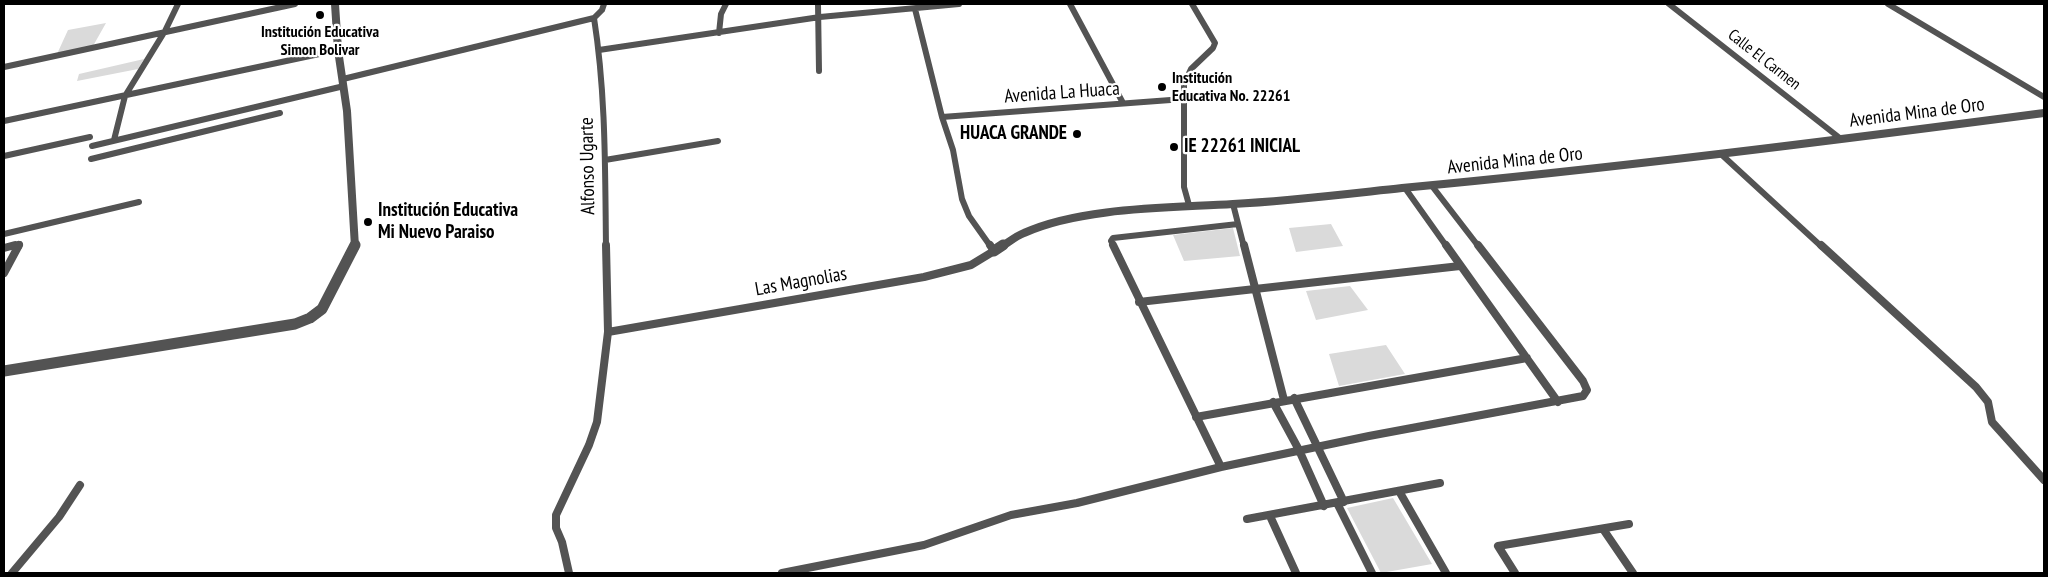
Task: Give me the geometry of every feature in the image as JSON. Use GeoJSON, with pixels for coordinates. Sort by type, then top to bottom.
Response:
{"type":"FeatureCollection","features":[{"type":"Feature","properties":{"kind":"street"},"geometry":{"type":"LineString","coordinates":[[114,140],[125,96],[165,32],[178,4]]}},
{"type":"Feature","properties":{"kind":"street"},"geometry":{"type":"LineString","coordinates":[[4,67],[295,4]]}},
{"type":"Feature","properties":{"kind":"street"},"geometry":{"type":"LineString","coordinates":[[4,370],[280,327],[310,318],[322,309],[354,250],[356,242],[344,82],[338,50],[335,4]]}},
{"type":"Feature","properties":{"kind":"street"},"geometry":{"type":"LineString","coordinates":[[92,146],[594,18],[602,10],[604,4]]}},
{"type":"Feature","properties":{"kind":"street"},"geometry":{"type":"LineString","coordinates":[[719,33],[721,14],[726,4]]}},
{"type":"Feature","properties":{"kind":"street"},"geometry":{"type":"LineString","coordinates":[[818,4],[820,18],[819,71]]}},
{"type":"Feature","properties":{"kind":"street"},"geometry":{"type":"LineString","coordinates":[[599,50],[820,18],[959,4]]}},
{"type":"Feature","properties":{"kind":"street"},"geometry":{"type":"LineString","coordinates":[[1070,4],[1123,103]]}},
{"type":"Feature","properties":{"kind":"street"},"geometry":{"type":"LineString","coordinates":[[1189,205],[1184,187],[1184,84],[1191,68],[1213,48],[1215,43],[1192,4]]}},
{"type":"Feature","properties":{"kind":"street","name":"Calle El Carmen"},"geometry":{"type":"LineString","coordinates":[[1669,4],[1841,139]]}},
{"type":"Feature","properties":{"kind":"street"},"geometry":{"type":"LineString","coordinates":[[1888,4],[2044,97]]}},
{"type":"Feature","properties":{"kind":"street"},"geometry":{"type":"LineString","coordinates":[[915,9],[942,117],[955,157],[962,199],[969,216],[994,251]]}},
{"type":"Feature","properties":{"kind":"street","name":"Alfonso Ugarte"},"geometry":{"type":"LineString","coordinates":[[569,573],[562,542],[556,528],[556,515],[589,445],[597,422],[608,332],[604,121],[599,50],[594,18]]}},
{"type":"Feature","properties":{"kind":"street"},"geometry":{"type":"LineString","coordinates":[[4,121],[338,50]]}},
{"type":"Feature","properties":{"kind":"street","name":"Avenida La Huaca"},"geometry":{"type":"LineString","coordinates":[[942,117],[1184,99]]}},
{"type":"Feature","properties":{"kind":"street"},"geometry":{"type":"LineString","coordinates":[[91,158],[280,113]]}},
{"type":"Feature","properties":{"kind":"street","name":"Avenida Mina de Oro"},"geometry":{"type":"LineString","coordinates":[[994,251],[1023,233],[1055,222],[1090,215],[1189,205],[1234,204],[1432,186],[1722,156],[2044,113]]}},
{"type":"Feature","properties":{"kind":"street"},"geometry":{"type":"LineString","coordinates":[[4,156],[90,137]]}},
{"type":"Feature","properties":{"kind":"street"},"geometry":{"type":"LineString","coordinates":[[604,160],[718,141]]}},
{"type":"Feature","properties":{"kind":"street"},"geometry":{"type":"LineString","coordinates":[[1722,156],[1976,387],[1988,402],[1992,422],[2044,480]]}},
{"type":"Feature","properties":{"kind":"street"},"geometry":{"type":"LineString","coordinates":[[782,573],[924,545],[1010,515],[1077,504],[1221,467],[1319,446],[1584,396],[1586,386],[1432,186]]}},
{"type":"Feature","properties":{"kind":"street"},"geometry":{"type":"LineString","coordinates":[[1406,188],[1558,402]]}},
{"type":"Feature","properties":{"kind":"street"},"geometry":{"type":"LineString","coordinates":[[4,234],[139,202]]}},
{"type":"Feature","properties":{"kind":"street"},"geometry":{"type":"LineString","coordinates":[[1234,204],[1284,400]]}},
{"type":"Feature","properties":{"kind":"street"},"geometry":{"type":"LineString","coordinates":[[1221,467],[1139,302],[1111,241],[1113,238],[1238,224]]}},
{"type":"Feature","properties":{"kind":"street"},"geometry":{"type":"LineString","coordinates":[[4,248],[20,244],[4,273]]}},
{"type":"Feature","properties":{"kind":"street","name":"Las Magnolias"},"geometry":{"type":"LineString","coordinates":[[608,332],[924,277],[971,265],[994,251]]}},
{"type":"Feature","properties":{"kind":"street"},"geometry":{"type":"LineString","coordinates":[[1139,302],[1460,266]]}},
{"type":"Feature","properties":{"kind":"street"},"geometry":{"type":"LineString","coordinates":[[1196,417],[1294,398],[1527,358]]}},
{"type":"Feature","properties":{"kind":"street"},"geometry":{"type":"LineString","coordinates":[[1294,398],[1319,446],[1341,503],[1372,573]]}},
{"type":"Feature","properties":{"kind":"street"},"geometry":{"type":"LineString","coordinates":[[1273,402],[1299,450],[1324,506]]}},
{"type":"Feature","properties":{"kind":"street"},"geometry":{"type":"LineString","coordinates":[[1247,519],[1341,503],[1440,483]]}},
{"type":"Feature","properties":{"kind":"street"},"geometry":{"type":"LineString","coordinates":[[12,573],[53,525],[80,485]]}},
{"type":"Feature","properties":{"kind":"street"},"geometry":{"type":"LineString","coordinates":[[1399,491],[1446,573]]}},
{"type":"Feature","properties":{"kind":"street"},"geometry":{"type":"LineString","coordinates":[[1270,516],[1296,573]]}},
{"type":"Feature","properties":{"kind":"street"},"geometry":{"type":"LineString","coordinates":[[1514,573],[1498,546],[1629,524]]}},
{"type":"Feature","properties":{"kind":"street"},"geometry":{"type":"LineString","coordinates":[[1603,529],[1633,573]]}},
{"type":"Feature","properties":{"kind":"shaded area"},"geometry":{"type":"Polygon","coordinates":[[[106,23],[93,46],[57,54],[68,30],[106,23]]]}},
{"type":"Feature","properties":{"kind":"shaded area"},"geometry":{"type":"Polygon","coordinates":[[[144,59],[138,69],[77,81],[79,74],[144,59]]]}},
{"type":"Feature","properties":{"kind":"shaded area"},"geometry":{"type":"Polygon","coordinates":[[[1331,224],[1343,246],[1296,252],[1289,228],[1331,224]]]}},
{"type":"Feature","properties":{"kind":"shaded area"},"geometry":{"type":"Polygon","coordinates":[[[1233,228],[1240,256],[1184,261],[1173,235],[1233,228]]]}},
{"type":"Feature","properties":{"kind":"shaded area"},"geometry":{"type":"Polygon","coordinates":[[[1350,286],[1368,310],[1316,320],[1306,291],[1350,286]]]}},
{"type":"Feature","properties":{"kind":"shaded area"},"geometry":{"type":"Polygon","coordinates":[[[1386,345],[1405,374],[1339,386],[1329,354],[1386,345]]]}},
{"type":"Feature","properties":{"kind":"shaded area"},"geometry":{"type":"Polygon","coordinates":[[[1393,498],[1432,564],[1381,573],[1347,508],[1393,498]]]}},
{"type":"Feature","properties":{"kind":"place","name":"Institución Educativa Simon Bolivar"},"geometry":{"type":"Point","coordinates":[320,15]}},
{"type":"Feature","properties":{"kind":"place","name":"Institución Educativa No. 22261"},"geometry":{"type":"Point","coordinates":[1162,87]}},
{"type":"Feature","properties":{"kind":"place","name":"HUACA GRANDE"},"geometry":{"type":"Point","coordinates":[1077,134]}},
{"type":"Feature","properties":{"kind":"place","name":"IE 22261 INICIAL"},"geometry":{"type":"Point","coordinates":[1174,147]}},
{"type":"Feature","properties":{"kind":"place","name":"Institución Educativa Mi Nuevo Paraiso"},"geometry":{"type":"Point","coordinates":[368,222]}}]}
